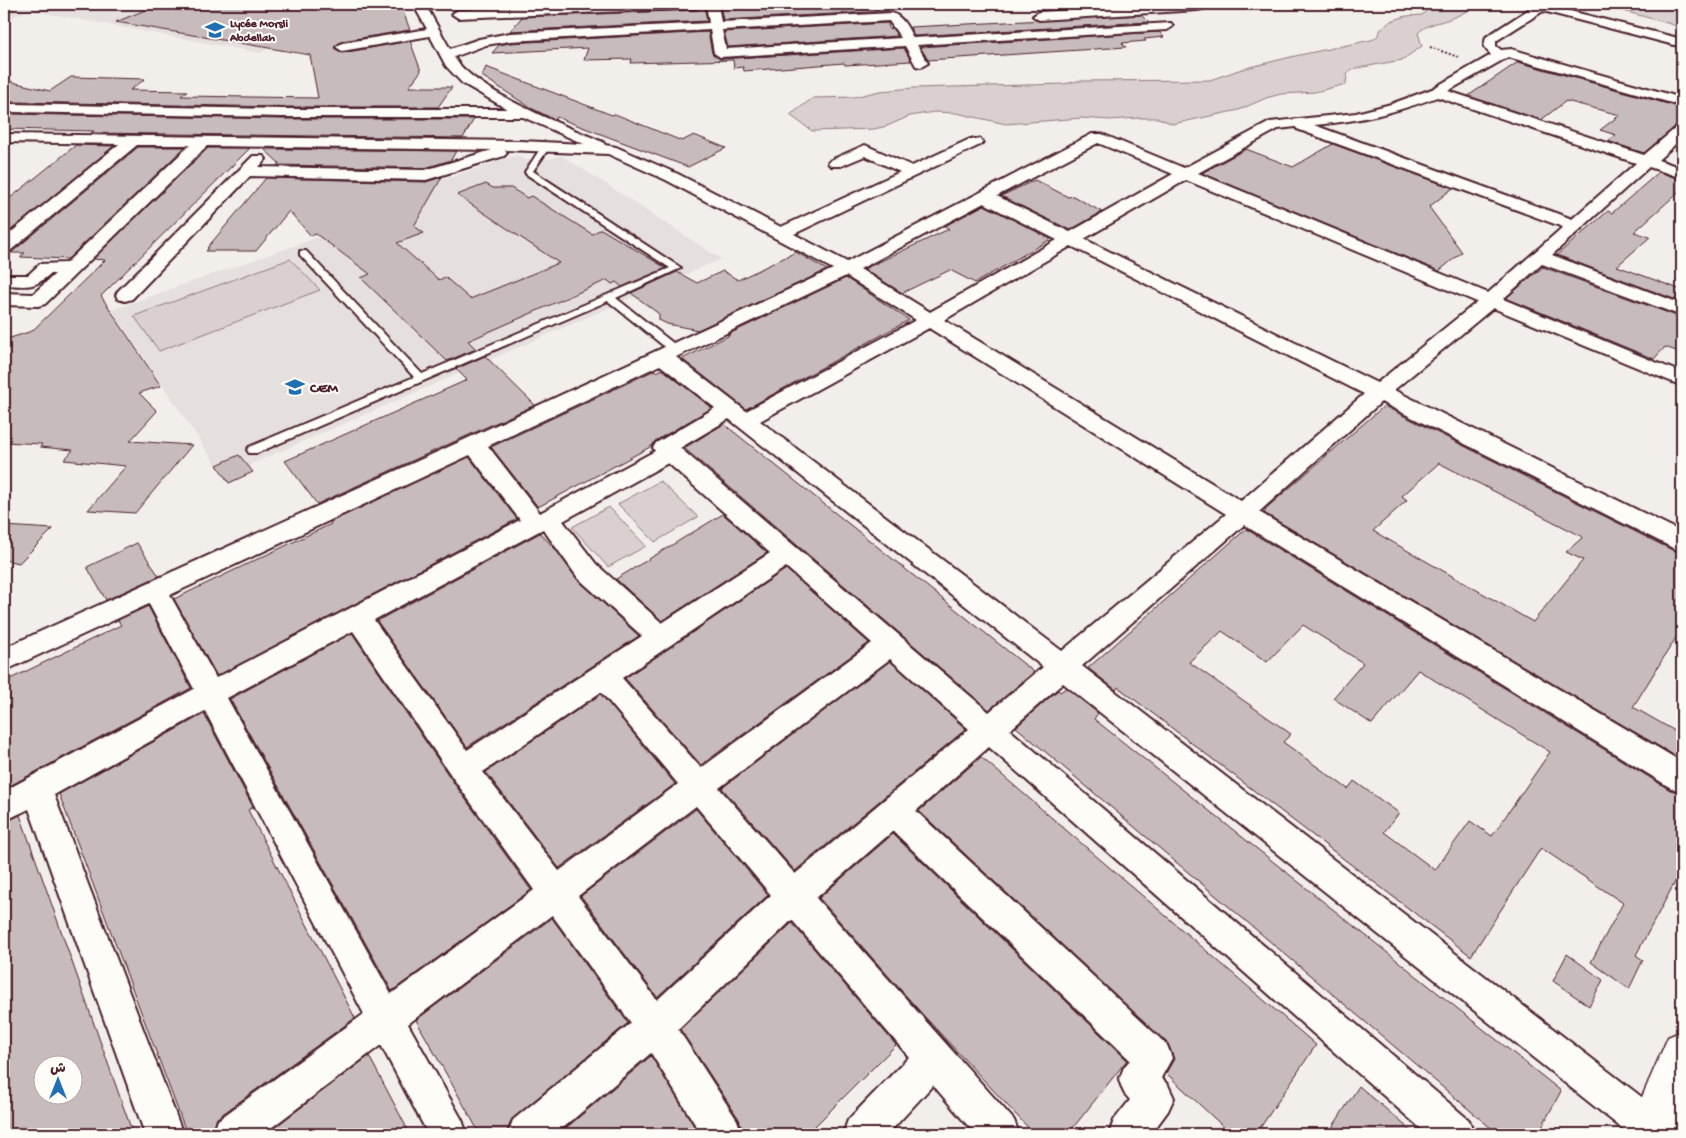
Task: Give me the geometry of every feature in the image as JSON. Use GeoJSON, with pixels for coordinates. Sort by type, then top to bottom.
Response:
{"type":"FeatureCollection","features":[{"type":"Feature","properties":{"kind":"main road"},"geometry":{"type":"LineString","coordinates":[[1659,1126],[1682,1051]]}},
{"type":"Feature","properties":{"kind":"street"},"geometry":{"type":"LineString","coordinates":[[419,4],[452,66],[467,80],[525,113],[672,177],[847,269],[1682,778]]}},
{"type":"Feature","properties":{"kind":"street"},"geometry":{"type":"LineString","coordinates":[[466,38],[460,9],[697,4]]}},
{"type":"Feature","properties":{"kind":"street"},"geometry":{"type":"LineString","coordinates":[[712,4],[715,27],[712,44],[720,53],[779,36],[841,32],[892,17],[904,24],[909,41],[921,62]]}},
{"type":"Feature","properties":{"kind":"street"},"geometry":{"type":"LineString","coordinates":[[1028,17],[1209,4]]}},
{"type":"Feature","properties":{"kind":"street"},"geometry":{"type":"LineString","coordinates":[[628,36],[629,5]]}},
{"type":"Feature","properties":{"kind":"street"},"geometry":{"type":"LineString","coordinates":[[832,6],[841,32]]}},
{"type":"Feature","properties":{"kind":"street"},"geometry":{"type":"LineString","coordinates":[[564,34],[568,7]]}},
{"type":"Feature","properties":{"kind":"street"},"geometry":{"type":"LineString","coordinates":[[1500,56],[1490,47],[1490,40],[1541,7],[1682,43]]}},
{"type":"Feature","properties":{"kind":"street"},"geometry":{"type":"LineString","coordinates":[[772,10],[779,36]]}},
{"type":"Feature","properties":{"kind":"street"},"geometry":{"type":"LineString","coordinates":[[447,56],[466,38],[510,38],[564,34],[628,36],[715,27],[779,36],[841,32],[909,41],[1167,26]]}},
{"type":"Feature","properties":{"kind":"street"},"geometry":{"type":"LineString","coordinates":[[342,47],[369,39],[434,32]]}},
{"type":"Feature","properties":{"kind":"street"},"geometry":{"type":"LineString","coordinates":[[1455,1134],[664,448],[930,320],[1186,173],[1275,125],[1298,124],[1376,113],[1438,92],[1506,52],[1682,102]]}},
{"type":"Feature","properties":{"kind":"street"},"geometry":{"type":"LineString","coordinates":[[447,56],[487,55]]}},
{"type":"Feature","properties":{"kind":"street"},"geometry":{"type":"LineString","coordinates":[[1438,92],[1682,173]]}},
{"type":"Feature","properties":{"kind":"street"},"geometry":{"type":"LineString","coordinates":[[4,106],[12,108],[282,113],[525,113]]}},
{"type":"Feature","properties":{"kind":"street"},"geometry":{"type":"LineString","coordinates":[[255,142],[282,113]]}},
{"type":"Feature","properties":{"kind":"street"},"geometry":{"type":"LineString","coordinates":[[1298,124],[1576,226]]}},
{"type":"Feature","properties":{"kind":"street"},"geometry":{"type":"LineString","coordinates":[[527,1134],[654,1026],[793,897],[893,810],[1063,667],[1380,391],[1541,257],[1649,162],[1682,130]]}},
{"type":"Feature","properties":{"kind":"street"},"geometry":{"type":"LineString","coordinates":[[4,660],[474,444],[847,269],[1097,137],[1682,380]]}},
{"type":"Feature","properties":{"kind":"street"},"geometry":{"type":"LineString","coordinates":[[4,138],[520,146],[611,150]]}},
{"type":"Feature","properties":{"kind":"street"},"geometry":{"type":"LineString","coordinates":[[4,247],[133,140]]}},
{"type":"Feature","properties":{"kind":"street"},"geometry":{"type":"LineString","coordinates":[[4,300],[38,300],[203,141]]}},
{"type":"Feature","properties":{"kind":"street"},"geometry":{"type":"LineString","coordinates":[[125,295],[275,142]]}},
{"type":"Feature","properties":{"kind":"street"},"geometry":{"type":"LineString","coordinates":[[781,234],[975,142]]}},
{"type":"Feature","properties":{"kind":"street"},"geometry":{"type":"LineString","coordinates":[[246,171],[426,175],[520,146]]}},
{"type":"Feature","properties":{"kind":"street"},"geometry":{"type":"LineString","coordinates":[[836,163],[865,150],[913,172]]}},
{"type":"Feature","properties":{"kind":"street"},"geometry":{"type":"LineString","coordinates":[[985,197],[1682,542]]}},
{"type":"Feature","properties":{"kind":"street"},"geometry":{"type":"LineString","coordinates":[[1541,257],[1682,310]]}},
{"type":"Feature","properties":{"kind":"street"},"geometry":{"type":"LineString","coordinates":[[4,280],[33,280],[46,268],[70,269]]}},
{"type":"Feature","properties":{"kind":"street"},"geometry":{"type":"LineString","coordinates":[[667,352],[738,414],[1659,1126]]}},
{"type":"Feature","properties":{"kind":"street"},"geometry":{"type":"LineString","coordinates":[[474,444],[586,571],[661,638]]}},
{"type":"Feature","properties":{"kind":"street"},"geometry":{"type":"LineString","coordinates":[[4,807],[210,694],[670,452]]}},
{"type":"Feature","properties":{"kind":"street"},"geometry":{"type":"LineString","coordinates":[[463,769],[787,554]]}},
{"type":"Feature","properties":{"kind":"street"},"geometry":{"type":"LineString","coordinates":[[155,591],[448,1134]]}},
{"type":"Feature","properties":{"kind":"street"},"geometry":{"type":"LineString","coordinates":[[357,617],[463,769],[654,1026],[723,1134]]}},
{"type":"Feature","properties":{"kind":"street"},"geometry":{"type":"LineString","coordinates":[[232,1134],[890,644]]}},
{"type":"Feature","properties":{"kind":"street"},"geometry":{"type":"LineString","coordinates":[[604,676],[793,897],[1000,1134]]}},
{"type":"Feature","properties":{"kind":"street"},"geometry":{"type":"LineString","coordinates":[[37,790],[164,1134]]}},
{"type":"Feature","properties":{"kind":"street"},"geometry":{"type":"LineString","coordinates":[[893,810],[1154,1058],[1137,1080],[1155,1098],[1128,1134]]}},
{"type":"Feature","properties":{"kind":"street"},"geometry":{"type":"LineString","coordinates":[[862,1134],[934,1058]]}},
{"type":"Feature","properties":{"kind":"lane"},"geometry":{"type":"LineString","coordinates":[[253,450],[677,268],[529,172],[545,148]]}},
{"type":"Feature","properties":{"kind":"lane"},"geometry":{"type":"LineString","coordinates":[[303,253],[420,378]]}},
{"type":"Feature","properties":{"kind":"lane"},"geometry":{"type":"LineString","coordinates":[[609,297],[667,352]]}},
{"type":"Feature","properties":{"kind":"shaded area","name":"Lycée Morsli Abdellah"},"geometry":{"type":"Polygon","coordinates":[[[4,4],[346,4],[271,40],[281,42],[260,53],[29,10],[4,20],[4,4]]]}},
{"type":"Feature","properties":{"kind":"shaded area"},"geometry":{"type":"Polygon","coordinates":[[[1432,4],[1476,4],[1475,7],[1461,14],[1430,25],[1418,33],[1422,46],[1402,60],[1352,69],[1347,75],[1346,84],[1315,92],[1281,94],[1266,98],[1239,110],[1173,124],[1158,118],[1110,120],[1081,118],[1006,124],[956,113],[934,112],[910,116],[887,126],[874,129],[812,131],[790,115],[813,98],[854,97],[880,91],[913,88],[1064,84],[1078,81],[1210,80],[1242,69],[1371,40],[1376,38],[1381,29],[1391,21],[1406,16],[1422,15],[1433,6],[1432,4]]]}},
{"type":"Feature","properties":{"kind":"shaded area"},"geometry":{"type":"Polygon","coordinates":[[[1586,4],[1682,4],[1682,29],[1671,24],[1609,7],[1586,4]]]}},
{"type":"Feature","properties":{"kind":"shaded area","name":"CEM"},"geometry":{"type":"Polygon","coordinates":[[[517,155],[526,160],[550,159],[561,155],[721,259],[249,465],[253,472],[229,484],[112,310],[401,208],[387,199],[517,155]]]}},
{"type":"Feature","properties":{"kind":"shaded area"},"geometry":{"type":"Polygon","coordinates":[[[290,259],[320,290],[159,351],[134,316],[290,259]]]}},
{"type":"Feature","properties":{"kind":"shaded area"},"geometry":{"type":"Polygon","coordinates":[[[660,481],[698,517],[655,542],[618,504],[660,481]]]}},
{"type":"Feature","properties":{"kind":"shaded area"},"geometry":{"type":"Polygon","coordinates":[[[609,507],[646,546],[608,567],[572,527],[609,507]]]}},
{"type":"Feature","properties":{"kind":"building"},"geometry":{"type":"Polygon","coordinates":[[[160,4],[382,4],[401,6],[410,30],[342,41],[334,48],[342,53],[410,41],[421,71],[409,87],[452,87],[438,107],[282,107],[12,102],[4,100],[4,80],[50,91],[71,77],[145,79],[130,90],[187,91],[181,96],[318,98],[310,55],[116,22],[160,4]]]}},
{"type":"Feature","properties":{"kind":"building"},"geometry":{"type":"Polygon","coordinates":[[[720,4],[887,5],[888,11],[723,20],[720,4]]]}},
{"type":"Feature","properties":{"kind":"building"},"geometry":{"type":"Polygon","coordinates":[[[704,5],[707,21],[510,31],[522,17],[697,10],[704,5]]]}},
{"type":"Feature","properties":{"kind":"building"},"geometry":{"type":"Polygon","coordinates":[[[1141,15],[1148,22],[914,36],[910,27],[1141,15]]]}},
{"type":"Feature","properties":{"kind":"building"},"geometry":{"type":"Polygon","coordinates":[[[888,23],[889,29],[892,28],[898,36],[728,47],[724,32],[888,23]]]}},
{"type":"Feature","properties":{"kind":"building"},"geometry":{"type":"Polygon","coordinates":[[[708,32],[712,53],[720,59],[904,48],[911,61],[845,65],[844,63],[744,71],[743,67],[734,68],[733,60],[631,63],[632,59],[584,60],[588,48],[492,53],[499,45],[510,43],[708,32]]]}},
{"type":"Feature","properties":{"kind":"building"},"geometry":{"type":"Polygon","coordinates":[[[1159,32],[1164,37],[1122,43],[1126,47],[928,60],[920,47],[1159,32]]]}},
{"type":"Feature","properties":{"kind":"building"},"geometry":{"type":"Polygon","coordinates":[[[1518,62],[1682,108],[1682,124],[1676,126],[1644,153],[1608,141],[1616,135],[1600,130],[1620,115],[1566,101],[1541,120],[1468,96],[1518,62]]]}},
{"type":"Feature","properties":{"kind":"building"},"geometry":{"type":"Polygon","coordinates":[[[486,67],[612,115],[615,114],[682,141],[694,135],[726,148],[688,167],[557,117],[555,120],[531,108],[482,76],[486,67]]]}},
{"type":"Feature","properties":{"kind":"building"},"geometry":{"type":"Polygon","coordinates":[[[4,112],[12,114],[282,119],[474,119],[463,138],[91,133],[94,131],[4,129],[4,112]]]}},
{"type":"Feature","properties":{"kind":"building"},"geometry":{"type":"Polygon","coordinates":[[[1333,144],[1453,188],[1429,207],[1462,252],[1439,271],[1202,173],[1246,149],[1293,167],[1333,144]]]}},
{"type":"Feature","properties":{"kind":"building"},"geometry":{"type":"Polygon","coordinates":[[[76,145],[114,146],[4,236],[4,203],[76,145]]]}},
{"type":"Feature","properties":{"kind":"building"},"geometry":{"type":"Polygon","coordinates":[[[138,147],[185,147],[68,259],[20,257],[25,253],[11,253],[138,147]]]}},
{"type":"Feature","properties":{"kind":"building"},"geometry":{"type":"Polygon","coordinates":[[[208,148],[250,148],[101,296],[161,386],[139,393],[157,411],[130,441],[192,445],[135,513],[88,510],[126,466],[64,460],[73,450],[40,447],[42,444],[4,442],[4,340],[32,331],[105,260],[93,259],[208,148]]]}},
{"type":"Feature","properties":{"kind":"building"},"geometry":{"type":"Polygon","coordinates":[[[264,149],[456,151],[451,160],[425,168],[277,165],[279,163],[264,149]]]}},
{"type":"Feature","properties":{"kind":"building"},"geometry":{"type":"Polygon","coordinates":[[[1659,172],[1682,180],[1682,189],[1634,232],[1650,237],[1617,266],[1682,290],[1682,302],[1557,255],[1608,211],[1612,213],[1659,172]]]}},
{"type":"Feature","properties":{"kind":"building"},"geometry":{"type":"Polygon","coordinates":[[[442,177],[414,226],[424,233],[397,243],[439,280],[445,277],[470,299],[559,263],[457,195],[486,184],[493,188],[511,188],[527,198],[531,196],[592,234],[601,229],[666,268],[622,287],[616,282],[612,284],[607,280],[468,341],[476,349],[447,361],[361,278],[370,274],[316,234],[311,236],[289,211],[256,251],[206,251],[266,178],[426,182],[442,177]]]}},
{"type":"Feature","properties":{"kind":"building"},"geometry":{"type":"Polygon","coordinates":[[[1035,180],[1068,197],[1073,196],[1102,212],[1070,230],[1001,196],[1035,180]]]}},
{"type":"Feature","properties":{"kind":"building"},"geometry":{"type":"Polygon","coordinates":[[[984,205],[1051,239],[975,283],[950,270],[902,293],[864,269],[949,229],[945,226],[984,205]]]}},
{"type":"Feature","properties":{"kind":"building"},"geometry":{"type":"Polygon","coordinates":[[[796,252],[827,270],[698,330],[667,324],[659,320],[659,314],[631,293],[677,272],[697,283],[723,271],[738,280],[796,252]]]}},
{"type":"Feature","properties":{"kind":"building"},"geometry":{"type":"Polygon","coordinates":[[[1543,267],[1682,318],[1682,353],[1665,347],[1654,359],[1506,298],[1543,267]]]}},
{"type":"Feature","properties":{"kind":"building"},"geometry":{"type":"Polygon","coordinates":[[[846,278],[909,320],[746,409],[682,359],[730,335],[727,335],[846,278]]]}},
{"type":"Feature","properties":{"kind":"building"},"geometry":{"type":"Polygon","coordinates":[[[485,356],[535,405],[317,504],[285,461],[467,380],[456,369],[485,356]]]}},
{"type":"Feature","properties":{"kind":"building"},"geometry":{"type":"Polygon","coordinates":[[[662,369],[712,408],[655,441],[652,446],[538,507],[491,447],[655,370],[657,372],[662,369]]]}},
{"type":"Feature","properties":{"kind":"building"},"geometry":{"type":"Polygon","coordinates":[[[1384,406],[1672,550],[1682,553],[1682,628],[1633,707],[1682,735],[1682,760],[1264,513],[1266,511],[1264,510],[1384,406]],[[1439,463],[1402,496],[1407,500],[1373,531],[1533,622],[1583,560],[1566,552],[1583,537],[1439,463]]]}},
{"type":"Feature","properties":{"kind":"building"},"geometry":{"type":"Polygon","coordinates":[[[724,424],[1034,672],[989,710],[684,448],[724,424]]]}},
{"type":"Feature","properties":{"kind":"building"},"geometry":{"type":"Polygon","coordinates":[[[239,455],[253,472],[229,483],[217,465],[239,455]]]}},
{"type":"Feature","properties":{"kind":"building"},"geometry":{"type":"Polygon","coordinates":[[[469,457],[517,519],[217,676],[174,599],[331,524],[330,522],[469,457]]]}},
{"type":"Feature","properties":{"kind":"building"},"geometry":{"type":"Polygon","coordinates":[[[723,514],[767,553],[662,621],[616,579],[723,514]]]}},
{"type":"Feature","properties":{"kind":"building"},"geometry":{"type":"Polygon","coordinates":[[[4,526],[53,529],[19,563],[4,560],[4,526]]]}},
{"type":"Feature","properties":{"kind":"building"},"geometry":{"type":"Polygon","coordinates":[[[1246,529],[1670,790],[1682,793],[1682,869],[1636,955],[1643,960],[1629,989],[1591,962],[1623,903],[1541,848],[1471,956],[1118,687],[1116,690],[1088,668],[1246,529]],[[1303,625],[1267,662],[1222,631],[1189,662],[1291,734],[1283,742],[1348,789],[1354,781],[1399,813],[1384,832],[1435,870],[1470,821],[1492,836],[1550,752],[1418,670],[1372,724],[1333,698],[1363,663],[1303,625]]]}},
{"type":"Feature","properties":{"kind":"building"},"geometry":{"type":"Polygon","coordinates":[[[540,533],[556,550],[577,579],[639,636],[467,747],[377,621],[540,533]]]}},
{"type":"Feature","properties":{"kind":"building"},"geometry":{"type":"Polygon","coordinates":[[[137,543],[159,576],[106,600],[87,567],[137,543]]]}},
{"type":"Feature","properties":{"kind":"building"},"geometry":{"type":"Polygon","coordinates":[[[786,569],[869,643],[701,765],[625,678],[786,569]]]}},
{"type":"Feature","properties":{"kind":"building"},"geometry":{"type":"Polygon","coordinates":[[[148,606],[191,688],[4,789],[4,682],[121,625],[118,620],[148,606]]]}},
{"type":"Feature","properties":{"kind":"building"},"geometry":{"type":"Polygon","coordinates":[[[352,633],[451,779],[531,890],[392,991],[230,699],[352,633]]]}},
{"type":"Feature","properties":{"kind":"building"},"geometry":{"type":"Polygon","coordinates":[[[890,661],[966,729],[795,871],[722,788],[890,661]]]}},
{"type":"Feature","properties":{"kind":"building"},"geometry":{"type":"Polygon","coordinates":[[[1066,688],[1098,713],[1094,719],[1561,1091],[1538,1134],[1498,1134],[1016,727],[1058,690],[1060,692],[1066,688]]]}},
{"type":"Feature","properties":{"kind":"building"},"geometry":{"type":"Polygon","coordinates":[[[601,694],[675,784],[559,868],[486,772],[601,694]]]}},
{"type":"Feature","properties":{"kind":"building"},"geometry":{"type":"Polygon","coordinates":[[[204,714],[253,807],[248,810],[355,1018],[217,1118],[211,1134],[187,1134],[59,794],[204,714]]]}},
{"type":"Feature","properties":{"kind":"building"},"geometry":{"type":"Polygon","coordinates":[[[981,757],[1316,1045],[1256,1134],[1231,1134],[1166,1073],[1174,1059],[1168,1044],[919,811],[981,757]]]}},
{"type":"Feature","properties":{"kind":"building"},"geometry":{"type":"Polygon","coordinates":[[[696,809],[768,895],[657,997],[581,896],[696,809]]]}},
{"type":"Feature","properties":{"kind":"building"},"geometry":{"type":"Polygon","coordinates":[[[20,815],[133,1134],[4,1134],[4,823],[20,815]]]}},
{"type":"Feature","properties":{"kind":"building"},"geometry":{"type":"Polygon","coordinates":[[[893,834],[1127,1060],[1068,1134],[1034,1134],[924,1016],[819,898],[893,834]]]}},
{"type":"Feature","properties":{"kind":"building"},"geometry":{"type":"Polygon","coordinates":[[[552,918],[628,1023],[512,1119],[506,1134],[480,1134],[416,1020],[552,918]]]}},
{"type":"Feature","properties":{"kind":"building"},"geometry":{"type":"Polygon","coordinates":[[[792,923],[896,1045],[807,1134],[744,1134],[739,1119],[680,1029],[792,923]]]}},
{"type":"Feature","properties":{"kind":"building"},"geometry":{"type":"Polygon","coordinates":[[[1567,954],[1603,980],[1589,1006],[1553,981],[1567,954]]]}},
{"type":"Feature","properties":{"kind":"building"},"geometry":{"type":"Polygon","coordinates":[[[369,1056],[410,1134],[266,1134],[369,1056]]]}},
{"type":"Feature","properties":{"kind":"building"},"geometry":{"type":"Polygon","coordinates":[[[651,1056],[699,1134],[559,1134],[651,1056]]]}},
{"type":"Feature","properties":{"kind":"building"},"geometry":{"type":"Polygon","coordinates":[[[1359,1086],[1415,1134],[1328,1134],[1359,1086]]]}},
{"type":"Feature","properties":{"kind":"place","name":"Lycée Morsli Abdellah"},"geometry":{"type":"Point","coordinates":[215,30]}},
{"type":"Feature","properties":{"kind":"place","name":"CEM"},"geometry":{"type":"Point","coordinates":[295,387]}}]}
